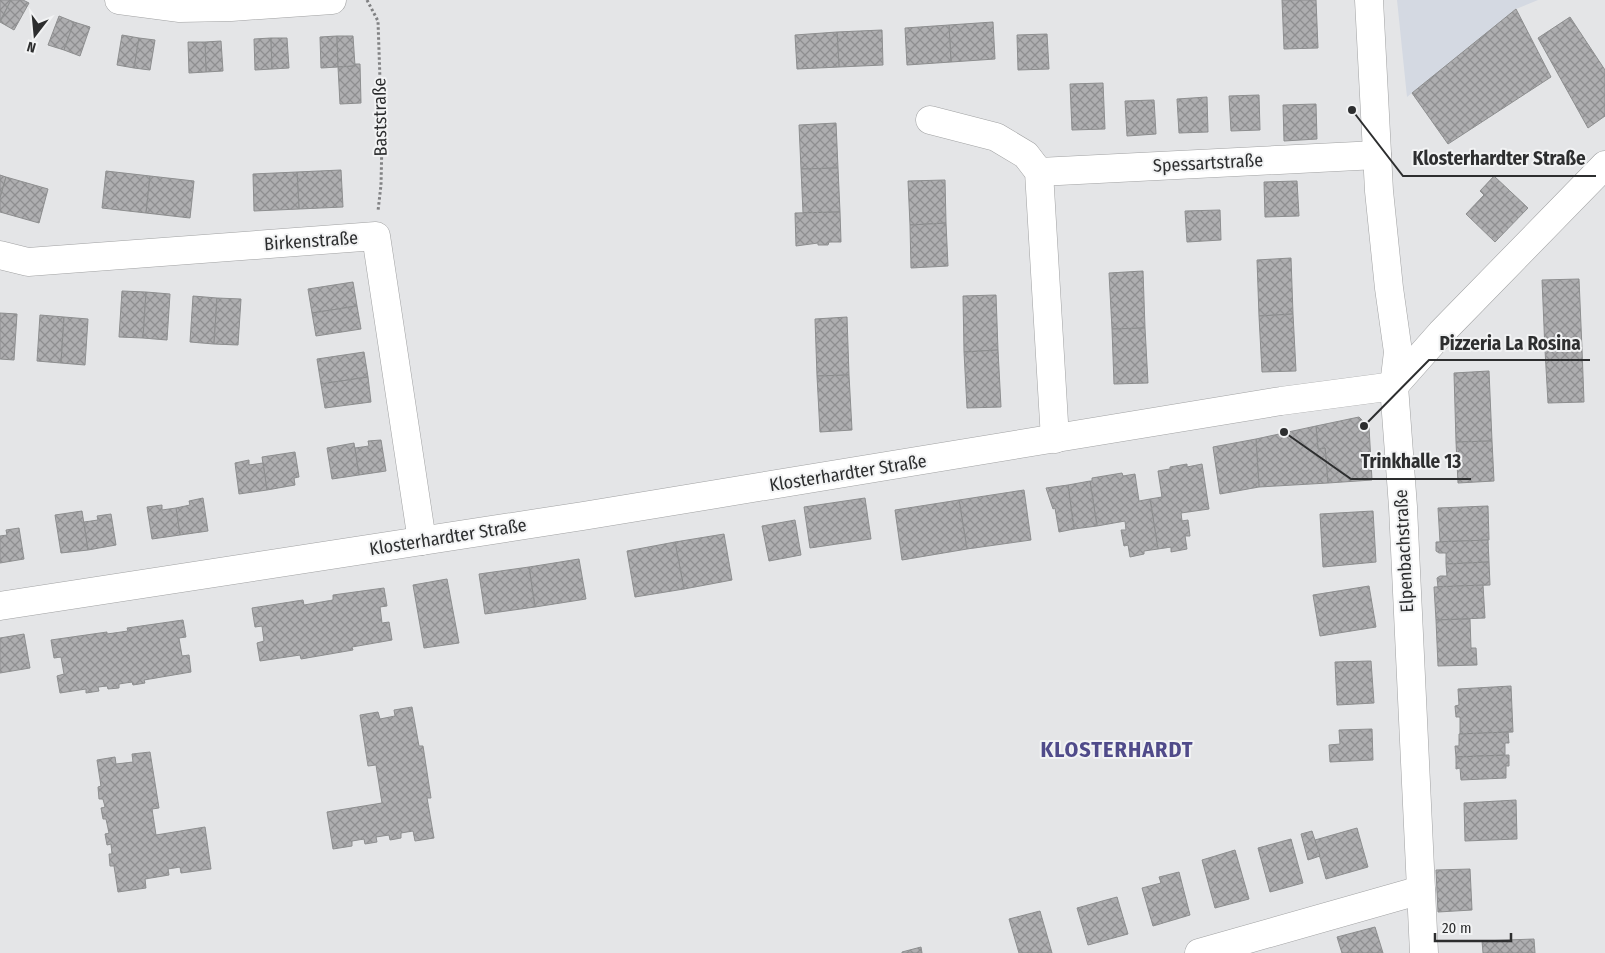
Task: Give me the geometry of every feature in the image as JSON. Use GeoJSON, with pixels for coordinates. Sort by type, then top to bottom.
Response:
{"type":"FeatureCollection","features":[{"type":"Feature","properties":{"kind":"street"},"geometry":{"type":"LineString","coordinates":[[119,0],[180,8],[231,7],[332,0]]}},
{"type":"Feature","properties":{"kind":"street","name":"Elpenbachstraße"},"geometry":{"type":"LineString","coordinates":[[1369,0],[1379,191],[1398,352],[1394,386],[1403,507],[1424,953]]}},
{"type":"Feature","properties":{"kind":"street"},"geometry":{"type":"LineString","coordinates":[[930,120],[996,137],[1026,155],[1039,172],[1055,439]]}},
{"type":"Feature","properties":{"kind":"street","name":"Spessartstraße"},"geometry":{"type":"LineString","coordinates":[[1039,172],[1377,155]]}},
{"type":"Feature","properties":{"kind":"street"},"geometry":{"type":"LineString","coordinates":[[1394,386],[1441,333],[1605,165]]}},
{"type":"Feature","properties":{"kind":"street","name":"Birkenstraße"},"geometry":{"type":"LineString","coordinates":[[0,255],[28,262],[376,236],[422,541]]}},
{"type":"Feature","properties":{"kind":"street","name":"Klosterhardter Straße"},"geometry":{"type":"LineString","coordinates":[[0,606],[422,541],[1281,401],[1394,386]]}},
{"type":"Feature","properties":{"kind":"street"},"geometry":{"type":"LineString","coordinates":[[1199,953],[1421,890]]}},
{"type":"Feature","properties":{"kind":"path","name":"Baststraße"},"geometry":{"type":"LineString","coordinates":[[367,0],[378,21],[381,185],[376,236]]}},
{"type":"Feature","properties":{"kind":"shaded area"},"geometry":{"type":"Polygon","coordinates":[[[1397,0],[1538,0],[1516,9],[1407,97],[1397,0]]]}},
{"type":"Feature","properties":{"kind":"building"},"geometry":{"type":"Polygon","coordinates":[[[0,0],[11,0],[0,21],[0,0]]]}},
{"type":"Feature","properties":{"kind":"building"},"geometry":{"type":"Polygon","coordinates":[[[11,0],[23,0],[29,3],[14,30],[0,22],[11,0]]]}},
{"type":"Feature","properties":{"kind":"building"},"geometry":{"type":"Polygon","coordinates":[[[1282,0],[1316,0],[1318,48],[1284,49],[1282,0]]]}},
{"type":"Feature","properties":{"kind":"building"},"geometry":{"type":"Polygon","coordinates":[[[1516,9],[1551,77],[1448,144],[1412,93],[1516,9]]]}},
{"type":"Feature","properties":{"kind":"building"},"geometry":{"type":"Polygon","coordinates":[[[59,16],[74,22],[64,50],[48,45],[59,16]]]}},
{"type":"Feature","properties":{"kind":"building"},"geometry":{"type":"Polygon","coordinates":[[[1570,17],[1605,70],[1605,116],[1588,128],[1538,38],[1570,17]]]}},
{"type":"Feature","properties":{"kind":"building"},"geometry":{"type":"Polygon","coordinates":[[[74,22],[90,27],[80,56],[64,50],[74,22]]]}},
{"type":"Feature","properties":{"kind":"building"},"geometry":{"type":"Polygon","coordinates":[[[993,22],[995,59],[951,62],[949,25],[993,22]]]}},
{"type":"Feature","properties":{"kind":"building"},"geometry":{"type":"Polygon","coordinates":[[[949,25],[951,62],[907,65],[905,28],[949,25]]]}},
{"type":"Feature","properties":{"kind":"building"},"geometry":{"type":"Polygon","coordinates":[[[882,30],[883,65],[839,67],[837,32],[882,30]]]}},
{"type":"Feature","properties":{"kind":"building"},"geometry":{"type":"Polygon","coordinates":[[[837,32],[839,67],[797,69],[795,35],[837,32]]]}},
{"type":"Feature","properties":{"kind":"building"},"geometry":{"type":"Polygon","coordinates":[[[1047,34],[1049,69],[1018,70],[1017,35],[1047,34]]]}},
{"type":"Feature","properties":{"kind":"building"},"geometry":{"type":"Polygon","coordinates":[[[122,35],[139,38],[134,68],[117,65],[122,35]]]}},
{"type":"Feature","properties":{"kind":"building"},"geometry":{"type":"Polygon","coordinates":[[[337,36],[338,67],[321,68],[320,37],[337,36]]]}},
{"type":"Feature","properties":{"kind":"building"},"geometry":{"type":"Polygon","coordinates":[[[337,36],[353,36],[355,66],[338,67],[337,36]]]}},
{"type":"Feature","properties":{"kind":"building"},"geometry":{"type":"Polygon","coordinates":[[[139,38],[155,40],[150,70],[134,68],[139,38]]]}},
{"type":"Feature","properties":{"kind":"building"},"geometry":{"type":"Polygon","coordinates":[[[271,38],[272,69],[255,70],[254,39],[271,38]]]}},
{"type":"Feature","properties":{"kind":"building"},"geometry":{"type":"Polygon","coordinates":[[[271,38],[287,38],[289,68],[272,69],[271,38]]]}},
{"type":"Feature","properties":{"kind":"building"},"geometry":{"type":"Polygon","coordinates":[[[221,41],[223,71],[206,72],[205,42],[221,41]]]}},
{"type":"Feature","properties":{"kind":"building"},"geometry":{"type":"Polygon","coordinates":[[[188,42],[205,42],[206,72],[189,73],[188,42]]]}},
{"type":"Feature","properties":{"kind":"building"},"geometry":{"type":"Polygon","coordinates":[[[355,64],[360,64],[361,103],[340,104],[338,67],[355,66],[355,64]]]}},
{"type":"Feature","properties":{"kind":"building"},"geometry":{"type":"Polygon","coordinates":[[[1103,83],[1105,129],[1072,130],[1070,84],[1103,83]]]}},
{"type":"Feature","properties":{"kind":"building"},"geometry":{"type":"Polygon","coordinates":[[[1259,95],[1260,130],[1231,131],[1229,96],[1259,95]]]}},
{"type":"Feature","properties":{"kind":"building"},"geometry":{"type":"Polygon","coordinates":[[[1207,97],[1208,132],[1179,133],[1177,99],[1207,97]]]}},
{"type":"Feature","properties":{"kind":"building"},"geometry":{"type":"Polygon","coordinates":[[[1154,100],[1156,134],[1127,136],[1125,101],[1154,100]]]}},
{"type":"Feature","properties":{"kind":"building"},"geometry":{"type":"Polygon","coordinates":[[[1316,104],[1317,139],[1284,141],[1283,105],[1316,104]]]}},
{"type":"Feature","properties":{"kind":"building"},"geometry":{"type":"Polygon","coordinates":[[[836,123],[838,168],[801,169],[799,125],[836,123]]]}},
{"type":"Feature","properties":{"kind":"building"},"geometry":{"type":"Polygon","coordinates":[[[838,168],[840,212],[803,213],[801,169],[838,168]]]}},
{"type":"Feature","properties":{"kind":"building"},"geometry":{"type":"Polygon","coordinates":[[[341,170],[343,207],[299,209],[297,172],[341,170]]]}},
{"type":"Feature","properties":{"kind":"building"},"geometry":{"type":"Polygon","coordinates":[[[106,171],[150,176],[146,213],[102,208],[106,171]]]}},
{"type":"Feature","properties":{"kind":"building"},"geometry":{"type":"Polygon","coordinates":[[[297,172],[299,209],[254,211],[253,174],[297,172]]]}},
{"type":"Feature","properties":{"kind":"building"},"geometry":{"type":"Polygon","coordinates":[[[0,175],[6,177],[0,198],[0,175]]]}},
{"type":"Feature","properties":{"kind":"building"},"geometry":{"type":"Polygon","coordinates":[[[150,176],[194,181],[190,218],[146,213],[150,176]]]}},
{"type":"Feature","properties":{"kind":"building"},"geometry":{"type":"Polygon","coordinates":[[[1494,176],[1528,208],[1495,242],[1466,214],[1484,195],[1480,191],[1494,176]]]}},
{"type":"Feature","properties":{"kind":"building"},"geometry":{"type":"Polygon","coordinates":[[[6,177],[48,189],[39,223],[0,212],[0,198],[6,177]]]}},
{"type":"Feature","properties":{"kind":"building"},"geometry":{"type":"Polygon","coordinates":[[[945,180],[946,223],[910,225],[908,181],[945,180]]]}},
{"type":"Feature","properties":{"kind":"building"},"geometry":{"type":"Polygon","coordinates":[[[1297,181],[1299,216],[1265,217],[1264,182],[1297,181]]]}},
{"type":"Feature","properties":{"kind":"building"},"geometry":{"type":"Polygon","coordinates":[[[1220,210],[1221,240],[1187,242],[1185,211],[1220,210]]]}},
{"type":"Feature","properties":{"kind":"building"},"geometry":{"type":"Polygon","coordinates":[[[840,212],[841,242],[829,242],[828,245],[818,245],[818,243],[796,246],[795,213],[840,212]]]}},
{"type":"Feature","properties":{"kind":"building"},"geometry":{"type":"Polygon","coordinates":[[[946,223],[948,266],[911,268],[910,225],[946,223]]]}},
{"type":"Feature","properties":{"kind":"building"},"geometry":{"type":"Polygon","coordinates":[[[1291,258],[1293,314],[1259,316],[1257,260],[1291,258]]]}},
{"type":"Feature","properties":{"kind":"building"},"geometry":{"type":"Polygon","coordinates":[[[1143,271],[1145,328],[1112,329],[1109,273],[1143,271]]]}},
{"type":"Feature","properties":{"kind":"building"},"geometry":{"type":"Polygon","coordinates":[[[1579,279],[1582,349],[1545,350],[1542,280],[1579,279]]]}},
{"type":"Feature","properties":{"kind":"building"},"geometry":{"type":"Polygon","coordinates":[[[353,282],[357,306],[312,313],[308,289],[353,282]]]}},
{"type":"Feature","properties":{"kind":"building"},"geometry":{"type":"Polygon","coordinates":[[[122,291],[146,292],[143,338],[119,337],[122,291]]]}},
{"type":"Feature","properties":{"kind":"building"},"geometry":{"type":"Polygon","coordinates":[[[146,292],[170,294],[167,340],[143,338],[146,292]]]}},
{"type":"Feature","properties":{"kind":"building"},"geometry":{"type":"Polygon","coordinates":[[[996,295],[998,350],[964,352],[963,296],[996,295]]]}},
{"type":"Feature","properties":{"kind":"building"},"geometry":{"type":"Polygon","coordinates":[[[193,296],[217,298],[214,344],[190,342],[193,296]]]}},
{"type":"Feature","properties":{"kind":"building"},"geometry":{"type":"Polygon","coordinates":[[[217,298],[241,299],[238,345],[214,344],[217,298]]]}},
{"type":"Feature","properties":{"kind":"building"},"geometry":{"type":"Polygon","coordinates":[[[357,306],[361,329],[316,336],[312,313],[357,306]]]}},
{"type":"Feature","properties":{"kind":"building"},"geometry":{"type":"Polygon","coordinates":[[[0,313],[17,314],[14,360],[0,359],[0,313]]]}},
{"type":"Feature","properties":{"kind":"building"},"geometry":{"type":"Polygon","coordinates":[[[1293,314],[1296,371],[1262,372],[1259,316],[1293,314]]]}},
{"type":"Feature","properties":{"kind":"building"},"geometry":{"type":"Polygon","coordinates":[[[40,315],[64,317],[61,363],[37,361],[40,315]]]}},
{"type":"Feature","properties":{"kind":"building"},"geometry":{"type":"Polygon","coordinates":[[[64,317],[88,319],[85,365],[61,363],[64,317]]]}},
{"type":"Feature","properties":{"kind":"building"},"geometry":{"type":"Polygon","coordinates":[[[847,317],[849,375],[817,376],[815,319],[847,317]]]}},
{"type":"Feature","properties":{"kind":"building"},"geometry":{"type":"Polygon","coordinates":[[[1145,328],[1148,383],[1114,384],[1112,329],[1145,328]]]}},
{"type":"Feature","properties":{"kind":"building"},"geometry":{"type":"Polygon","coordinates":[[[1582,349],[1584,402],[1548,403],[1545,350],[1582,349]]]}},
{"type":"Feature","properties":{"kind":"building"},"geometry":{"type":"Polygon","coordinates":[[[998,350],[1001,407],[967,408],[964,352],[998,350]]]}},
{"type":"Feature","properties":{"kind":"building"},"geometry":{"type":"Polygon","coordinates":[[[364,352],[368,377],[321,384],[317,359],[364,352]]]}},
{"type":"Feature","properties":{"kind":"building"},"geometry":{"type":"Polygon","coordinates":[[[1489,371],[1492,441],[1456,442],[1454,373],[1489,371]]]}},
{"type":"Feature","properties":{"kind":"building"},"geometry":{"type":"Polygon","coordinates":[[[849,375],[852,430],[820,432],[817,376],[849,375]]]}},
{"type":"Feature","properties":{"kind":"building"},"geometry":{"type":"Polygon","coordinates":[[[368,377],[371,402],[325,408],[321,384],[368,377]]]}},
{"type":"Feature","properties":{"kind":"building"},"geometry":{"type":"Polygon","coordinates":[[[1359,417],[1369,427],[1372,480],[1328,483],[1325,448],[1318,449],[1316,426],[1359,417]]]}},
{"type":"Feature","properties":{"kind":"building"},"geometry":{"type":"Polygon","coordinates":[[[1316,426],[1318,449],[1325,448],[1328,483],[1259,487],[1256,439],[1316,426]]]}},
{"type":"Feature","properties":{"kind":"building"},"geometry":{"type":"Polygon","coordinates":[[[1256,439],[1259,487],[1220,494],[1213,447],[1256,439]]]}},
{"type":"Feature","properties":{"kind":"building"},"geometry":{"type":"Polygon","coordinates":[[[381,440],[386,471],[359,475],[355,448],[369,446],[368,441],[381,440]]]}},
{"type":"Feature","properties":{"kind":"building"},"geometry":{"type":"Polygon","coordinates":[[[1492,441],[1494,481],[1458,483],[1456,442],[1492,441]]]}},
{"type":"Feature","properties":{"kind":"building"},"geometry":{"type":"Polygon","coordinates":[[[354,443],[359,475],[332,479],[327,448],[354,443]]]}},
{"type":"Feature","properties":{"kind":"building"},"geometry":{"type":"Polygon","coordinates":[[[295,452],[299,477],[294,478],[295,485],[267,490],[262,457],[295,452]]]}},
{"type":"Feature","properties":{"kind":"building"},"geometry":{"type":"Polygon","coordinates":[[[249,460],[249,465],[263,463],[267,490],[239,494],[235,463],[249,460]]]}},
{"type":"Feature","properties":{"kind":"building"},"geometry":{"type":"Polygon","coordinates":[[[1187,464],[1187,467],[1202,464],[1209,509],[1181,513],[1182,521],[1188,520],[1190,536],[1185,536],[1187,549],[1171,552],[1171,547],[1158,549],[1150,499],[1162,497],[1158,471],[1187,464]]]}},
{"type":"Feature","properties":{"kind":"building"},"geometry":{"type":"Polygon","coordinates":[[[1122,473],[1123,476],[1135,474],[1139,501],[1150,499],[1158,549],[1144,551],[1144,554],[1130,557],[1128,545],[1124,546],[1121,530],[1126,530],[1125,521],[1097,526],[1090,481],[1092,481],[1092,478],[1122,473]]]}},
{"type":"Feature","properties":{"kind":"building"},"geometry":{"type":"Polygon","coordinates":[[[1090,481],[1097,526],[1074,529],[1068,485],[1090,481]]]}},
{"type":"Feature","properties":{"kind":"building"},"geometry":{"type":"Polygon","coordinates":[[[1068,485],[1074,529],[1059,532],[1055,508],[1053,509],[1046,488],[1068,485]]]}},
{"type":"Feature","properties":{"kind":"building"},"geometry":{"type":"Polygon","coordinates":[[[1024,490],[1031,540],[967,549],[959,500],[1024,490]]]}},
{"type":"Feature","properties":{"kind":"building"},"geometry":{"type":"Polygon","coordinates":[[[203,498],[208,531],[180,535],[176,508],[190,505],[189,501],[203,498]]]}},
{"type":"Feature","properties":{"kind":"building"},"geometry":{"type":"Polygon","coordinates":[[[865,498],[871,539],[810,548],[804,507],[865,498]]]}},
{"type":"Feature","properties":{"kind":"building"},"geometry":{"type":"Polygon","coordinates":[[[959,500],[967,549],[902,560],[895,510],[959,500]]]}},
{"type":"Feature","properties":{"kind":"building"},"geometry":{"type":"Polygon","coordinates":[[[162,505],[162,510],[176,508],[180,535],[152,539],[147,507],[162,505]]]}},
{"type":"Feature","properties":{"kind":"building"},"geometry":{"type":"Polygon","coordinates":[[[1488,506],[1489,540],[1440,542],[1438,508],[1488,506]]]}},
{"type":"Feature","properties":{"kind":"building"},"geometry":{"type":"Polygon","coordinates":[[[82,511],[88,550],[61,553],[55,515],[82,511]]]}},
{"type":"Feature","properties":{"kind":"building"},"geometry":{"type":"Polygon","coordinates":[[[1373,511],[1376,562],[1323,567],[1320,514],[1373,511]]]}},
{"type":"Feature","properties":{"kind":"building"},"geometry":{"type":"Polygon","coordinates":[[[111,514],[116,545],[88,550],[84,522],[98,520],[97,516],[111,514]]]}},
{"type":"Feature","properties":{"kind":"building"},"geometry":{"type":"Polygon","coordinates":[[[795,520],[801,555],[769,561],[762,526],[795,520]]]}},
{"type":"Feature","properties":{"kind":"building"},"geometry":{"type":"Polygon","coordinates":[[[19,528],[24,559],[0,563],[0,536],[7,535],[6,530],[19,528]]]}},
{"type":"Feature","properties":{"kind":"building"},"geometry":{"type":"Polygon","coordinates":[[[724,534],[732,580],[684,589],[675,542],[724,534]]]}},
{"type":"Feature","properties":{"kind":"building"},"geometry":{"type":"Polygon","coordinates":[[[1488,540],[1489,562],[1446,564],[1446,553],[1436,551],[1436,542],[1488,540]]]}},
{"type":"Feature","properties":{"kind":"building"},"geometry":{"type":"Polygon","coordinates":[[[675,542],[684,589],[635,597],[627,551],[675,542]]]}},
{"type":"Feature","properties":{"kind":"building"},"geometry":{"type":"Polygon","coordinates":[[[579,559],[586,599],[535,607],[529,567],[579,559]]]}},
{"type":"Feature","properties":{"kind":"building"},"geometry":{"type":"Polygon","coordinates":[[[1489,562],[1490,585],[1438,587],[1437,578],[1447,576],[1446,564],[1489,562]]]}},
{"type":"Feature","properties":{"kind":"building"},"geometry":{"type":"Polygon","coordinates":[[[529,567],[535,607],[485,614],[479,574],[529,567]]]}},
{"type":"Feature","properties":{"kind":"building"},"geometry":{"type":"Polygon","coordinates":[[[447,579],[459,643],[424,648],[413,585],[447,579]]]}},
{"type":"Feature","properties":{"kind":"building"},"geometry":{"type":"Polygon","coordinates":[[[1483,585],[1485,618],[1436,620],[1434,587],[1483,585]]]}},
{"type":"Feature","properties":{"kind":"building"},"geometry":{"type":"Polygon","coordinates":[[[1369,586],[1376,627],[1320,636],[1313,595],[1369,586]]]}},
{"type":"Feature","properties":{"kind":"building"},"geometry":{"type":"Polygon","coordinates":[[[384,588],[387,606],[380,607],[382,623],[389,622],[392,640],[352,647],[353,650],[301,659],[300,655],[260,661],[257,643],[264,641],[262,626],[255,627],[252,608],[303,600],[304,605],[333,600],[333,595],[384,588]]]}},
{"type":"Feature","properties":{"kind":"building"},"geometry":{"type":"Polygon","coordinates":[[[1470,619],[1471,648],[1476,648],[1477,665],[1438,666],[1436,620],[1470,619]]]}},
{"type":"Feature","properties":{"kind":"building"},"geometry":{"type":"Polygon","coordinates":[[[183,620],[186,637],[179,638],[182,656],[189,655],[191,672],[144,680],[145,683],[133,685],[132,682],[119,684],[119,688],[108,689],[107,686],[98,687],[99,691],[86,693],[86,689],[60,693],[57,676],[64,674],[61,657],[54,658],[51,640],[128,631],[127,628],[183,620]]]}},
{"type":"Feature","properties":{"kind":"building"},"geometry":{"type":"Polygon","coordinates":[[[24,634],[30,668],[0,673],[0,638],[24,634]]]}},
{"type":"Feature","properties":{"kind":"building"},"geometry":{"type":"Polygon","coordinates":[[[1371,661],[1374,703],[1337,705],[1335,662],[1371,661]]]}},
{"type":"Feature","properties":{"kind":"building"},"geometry":{"type":"Polygon","coordinates":[[[1511,686],[1513,732],[1460,734],[1460,717],[1456,717],[1455,706],[1459,705],[1458,689],[1511,686]]]}},
{"type":"Feature","properties":{"kind":"building"},"geometry":{"type":"Polygon","coordinates":[[[412,707],[419,746],[423,746],[431,798],[427,798],[434,838],[415,841],[413,831],[401,833],[401,838],[390,840],[389,835],[376,837],[377,842],[365,844],[364,839],[352,841],[352,846],[333,849],[327,812],[382,803],[376,765],[368,766],[360,715],[378,712],[380,719],[395,716],[394,710],[412,707]]]}},
{"type":"Feature","properties":{"kind":"building"},"geometry":{"type":"Polygon","coordinates":[[[1372,729],[1373,760],[1330,762],[1329,745],[1340,744],[1339,730],[1372,729]]]}},
{"type":"Feature","properties":{"kind":"building"},"geometry":{"type":"Polygon","coordinates":[[[1508,732],[1509,743],[1505,743],[1505,755],[1456,757],[1455,746],[1459,746],[1459,734],[1508,732]]]}},
{"type":"Feature","properties":{"kind":"building"},"geometry":{"type":"Polygon","coordinates":[[[150,752],[159,808],[152,809],[156,835],[205,827],[211,869],[181,873],[180,867],[168,869],[169,875],[145,879],[146,888],[118,892],[114,866],[110,866],[109,854],[112,854],[111,844],[107,845],[105,834],[109,833],[101,808],[105,807],[103,799],[99,799],[98,787],[101,786],[97,760],[115,757],[116,764],[133,762],[132,754],[150,752]]]}},
{"type":"Feature","properties":{"kind":"building"},"geometry":{"type":"Polygon","coordinates":[[[1509,755],[1509,766],[1506,766],[1506,778],[1461,780],[1460,768],[1456,769],[1456,757],[1509,755]]]}},
{"type":"Feature","properties":{"kind":"building"},"geometry":{"type":"Polygon","coordinates":[[[1516,800],[1517,839],[1465,841],[1464,803],[1516,800]]]}},
{"type":"Feature","properties":{"kind":"building"},"geometry":{"type":"Polygon","coordinates":[[[1357,828],[1368,867],[1326,879],[1315,840],[1357,828]]]}},
{"type":"Feature","properties":{"kind":"building"},"geometry":{"type":"Polygon","coordinates":[[[1312,831],[1320,856],[1308,860],[1301,834],[1312,831]]]}},
{"type":"Feature","properties":{"kind":"building"},"geometry":{"type":"Polygon","coordinates":[[[1291,839],[1303,883],[1270,892],[1258,848],[1291,839]]]}},
{"type":"Feature","properties":{"kind":"building"},"geometry":{"type":"Polygon","coordinates":[[[1235,850],[1249,899],[1215,908],[1202,860],[1235,850]]]}},
{"type":"Feature","properties":{"kind":"building"},"geometry":{"type":"Polygon","coordinates":[[[1470,869],[1472,910],[1438,912],[1436,870],[1470,869]]]}},
{"type":"Feature","properties":{"kind":"building"},"geometry":{"type":"Polygon","coordinates":[[[1179,872],[1190,915],[1153,926],[1142,888],[1161,883],[1159,877],[1179,872]]]}},
{"type":"Feature","properties":{"kind":"building"},"geometry":{"type":"Polygon","coordinates":[[[1117,897],[1128,934],[1088,945],[1077,908],[1117,897]]]}},
{"type":"Feature","properties":{"kind":"building"},"geometry":{"type":"Polygon","coordinates":[[[1040,911],[1052,953],[1019,953],[1009,919],[1040,911]]]}},
{"type":"Feature","properties":{"kind":"building"},"geometry":{"type":"Polygon","coordinates":[[[1375,927],[1383,953],[1342,953],[1337,937],[1375,927]]]}},
{"type":"Feature","properties":{"kind":"building"},"geometry":{"type":"Polygon","coordinates":[[[1534,939],[1535,953],[1483,953],[1482,941],[1534,939]]]}},
{"type":"Feature","properties":{"kind":"building"},"geometry":{"type":"Polygon","coordinates":[[[921,947],[922,953],[902,953],[902,952],[921,947]]]}},
{"type":"Feature","properties":{"kind":"place","name":"Klosterhardter Straße"},"geometry":{"type":"Point","coordinates":[1352,110]}},
{"type":"Feature","properties":{"kind":"place","name":"Pizzeria La Rosina"},"geometry":{"type":"Point","coordinates":[1364,426]}},
{"type":"Feature","properties":{"kind":"place","name":"Trinkhalle 13"},"geometry":{"type":"Point","coordinates":[1284,432]}},
{"type":"Feature","properties":{"kind":"district","name":"KLOSTERHARDT"},"geometry":{"type":"Point","coordinates":[1117,749]}}]}
